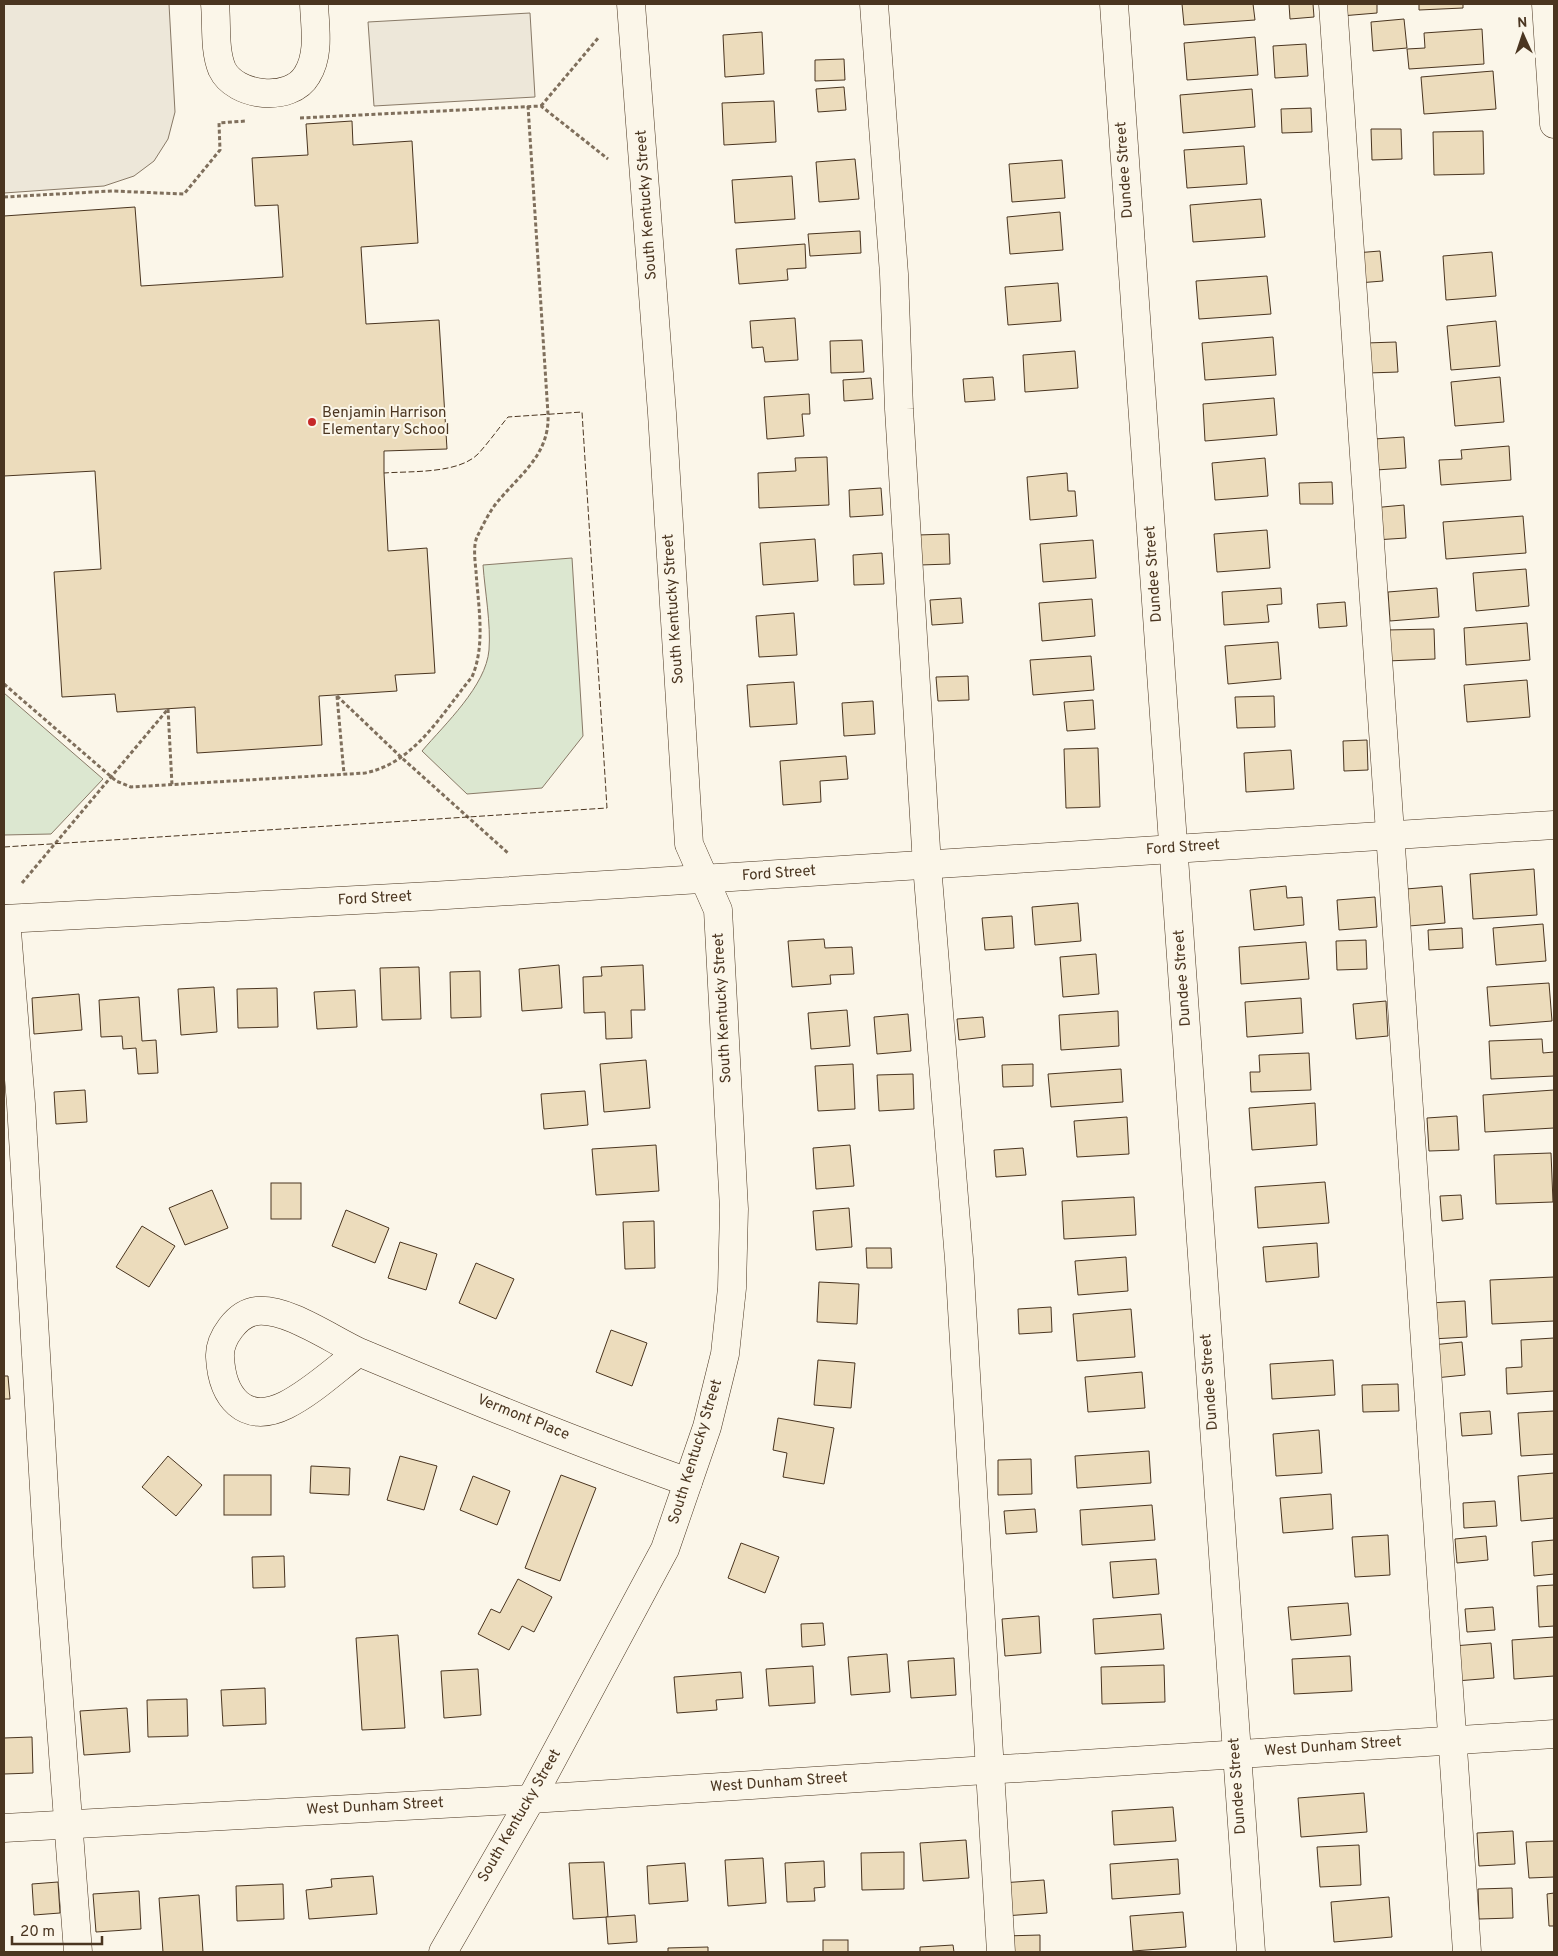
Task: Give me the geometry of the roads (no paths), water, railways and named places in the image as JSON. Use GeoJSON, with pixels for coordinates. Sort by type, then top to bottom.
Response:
{"type":"FeatureCollection","features":[{"type":"Feature","properties":{"kind":"street"},"geometry":{"type":"LineString","coordinates":[[215,4],[218,53],[222,70],[237,86],[263,94],[285,92],[306,77],[315,58],[314,4]]}},
{"type":"Feature","properties":{"kind":"street","name":"South Kentucky Street"},"geometry":{"type":"LineString","coordinates":[[443,1952],[531,1799],[665,1549],[707,1427],[725,1354],[732,1288],[734,1218],[718,910],[689,844],[662,413],[631,4]]}},
{"type":"Feature","properties":{"kind":"street"},"geometry":{"type":"LineString","coordinates":[[874,4],[894,274],[899,410],[927,865],[959,1258],[1000,1952]]}},
{"type":"Feature","properties":{"kind":"street","name":"Dundee Street"},"geometry":{"type":"LineString","coordinates":[[1114,4],[1251,1952]]}},
{"type":"Feature","properties":{"kind":"street"},"geometry":{"type":"LineString","coordinates":[[1333,4],[1467,1952]]}},
{"type":"Feature","properties":{"kind":"street"},"geometry":{"type":"LineString","coordinates":[[1546,4],[1554,124]]}},
{"type":"Feature","properties":{"kind":"street","name":"Ford Street"},"geometry":{"type":"LineString","coordinates":[[5,919],[704,879],[1554,825]]}},
{"type":"Feature","properties":{"kind":"street"},"geometry":{"type":"LineString","coordinates":[[5,919],[21,1114],[48,1555],[70,1824],[78,1952]]}},
{"type":"Feature","properties":{"kind":"street","name":"Vermont Place"},"geometry":{"type":"LineString","coordinates":[[359,1352],[285,1405],[265,1411],[246,1409],[230,1398],[221,1374],[220,1348],[234,1322],[256,1311],[278,1313],[359,1352],[620,1458],[688,1482]]}},
{"type":"Feature","properties":{"kind":"street","name":"West Dunham Street"},"geometry":{"type":"LineString","coordinates":[[4,1828],[531,1799],[1554,1734]]}},
{"type":"Feature","properties":{"kind":"place","name":"Benjamin Harrison Elementary School"},"geometry":{"type":"Point","coordinates":[312,422]}}]}
